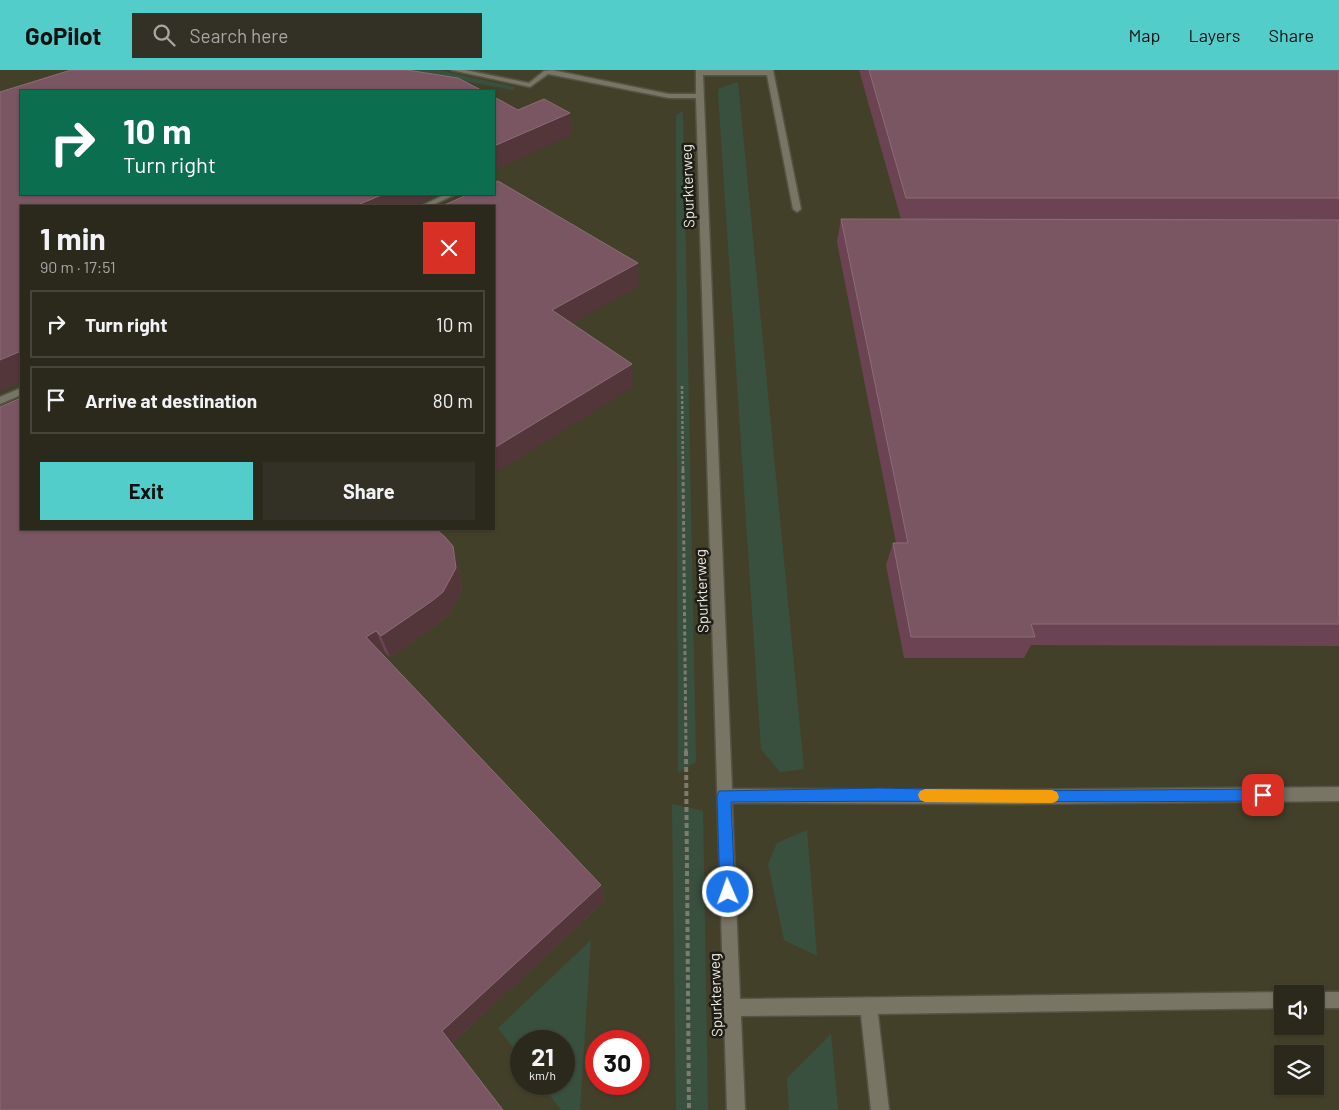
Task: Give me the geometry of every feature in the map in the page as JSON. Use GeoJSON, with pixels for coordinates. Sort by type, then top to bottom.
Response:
{"type":"FeatureCollection","features":[{"type":"Feature","properties":{"kind":"street"},"geometry":{"type":"LineString","coordinates":[[454,70],[530,85],[548,71],[669,96],[700,96]]}},
{"type":"Feature","properties":{"kind":"street"},"geometry":{"type":"LineString","coordinates":[[699,71],[771,72],[797,209]]}},
{"type":"Feature","properties":{"kind":"street","name":"Spurkterweg"},"geometry":{"type":"LineString","coordinates":[[699,71],[736,1110]]}},
{"type":"Feature","properties":{"kind":"street"},"geometry":{"type":"LineString","coordinates":[[427,205],[450,195]]}},
{"type":"Feature","properties":{"kind":"street"},"geometry":{"type":"LineString","coordinates":[[0,401],[20,391]]}},
{"type":"Feature","properties":{"kind":"street"},"geometry":{"type":"LineString","coordinates":[[724,796],[879,794],[1015,797],[1339,794]]}},
{"type":"Feature","properties":{"kind":"street"},"geometry":{"type":"LineString","coordinates":[[732,1008],[1274,1000]]}},
{"type":"Feature","properties":{"kind":"street"},"geometry":{"type":"LineString","coordinates":[[1324,1000],[1339,1000]]}},
{"type":"Feature","properties":{"kind":"street"},"geometry":{"type":"LineString","coordinates":[[868,1005],[880,1110]]}},
{"type":"Feature","properties":{"kind":"path"},"geometry":{"type":"LineString","coordinates":[[682,381],[689,1110]]}},
{"type":"Feature","properties":{"kind":"shaded area"},"geometry":{"type":"Polygon","coordinates":[[[0,70],[1339,70],[1339,1110],[0,1110],[0,70]]]}},
{"type":"Feature","properties":{"kind":"green space"},"geometry":{"type":"Polygon","coordinates":[[[401,70],[439,70],[515,87],[513,90],[401,70]]]}},
{"type":"Feature","properties":{"kind":"green space"},"geometry":{"type":"Polygon","coordinates":[[[738,82],[804,769],[780,772],[761,749],[718,93],[719,88],[738,82]]]}},
{"type":"Feature","properties":{"kind":"green space"},"geometry":{"type":"Polygon","coordinates":[[[683,111],[696,762],[678,773],[676,115],[683,111]]]}},
{"type":"Feature","properties":{"kind":"green space"},"geometry":{"type":"Polygon","coordinates":[[[672,804],[703,811],[708,1110],[676,1110],[672,804]]]}},
{"type":"Feature","properties":{"kind":"green space"},"geometry":{"type":"Polygon","coordinates":[[[807,830],[817,956],[784,940],[768,864],[777,843],[807,830]]]}},
{"type":"Feature","properties":{"kind":"green space"},"geometry":{"type":"Polygon","coordinates":[[[591,940],[580,1109],[583,1110],[561,1110],[549,1095],[575,1095],[575,1030],[510,1030],[510,1044],[498,1028],[591,940]]]}},
{"type":"Feature","properties":{"kind":"green space"},"geometry":{"type":"Polygon","coordinates":[[[831,1034],[838,1110],[789,1110],[787,1078],[831,1034]]]}},
{"type":"Feature","properties":{"kind":"building"},"geometry":{"type":"Polygon","coordinates":[[[71,70],[407,70],[458,78],[481,90],[20,90],[20,195],[382,195],[357,205],[20,205],[20,351],[0,360],[0,92],[71,70]]]}},
{"type":"Feature","properties":{"kind":"building"},"geometry":{"type":"Polygon","coordinates":[[[869,70],[1339,70],[1339,198],[906,198],[869,70]]]}},
{"type":"Feature","properties":{"kind":"building"},"geometry":{"type":"Polygon","coordinates":[[[495,98],[518,110],[544,99],[570,113],[495,146],[495,98]]]}},
{"type":"Feature","properties":{"kind":"building"},"geometry":{"type":"Polygon","coordinates":[[[498,181],[638,263],[552,310],[632,364],[495,447],[495,205],[444,205],[467,195],[495,195],[495,182],[498,181]]]}},
{"type":"Feature","properties":{"kind":"building"},"geometry":{"type":"Polygon","coordinates":[[[841,219],[1339,220],[1339,624],[1031,624],[1035,637],[911,637],[893,543],[908,543],[841,219]]]}},
{"type":"Feature","properties":{"kind":"building"},"geometry":{"type":"Polygon","coordinates":[[[20,398],[20,530],[437,530],[453,546],[456,568],[443,592],[381,636],[376,631],[366,637],[601,885],[442,1031],[503,1110],[0,1110],[0,407],[20,398]]]}},
{"type":"Feature","properties":{"kind":"slow traffic"},"geometry":{"type":"LineString","coordinates":[[925,795],[1052,797]]}},
{"type":"Feature","properties":{"kind":"route"},"geometry":{"type":"LineString","coordinates":[[728,892],[724,796],[879,794],[1015,797],[1263,795]]}}]}
